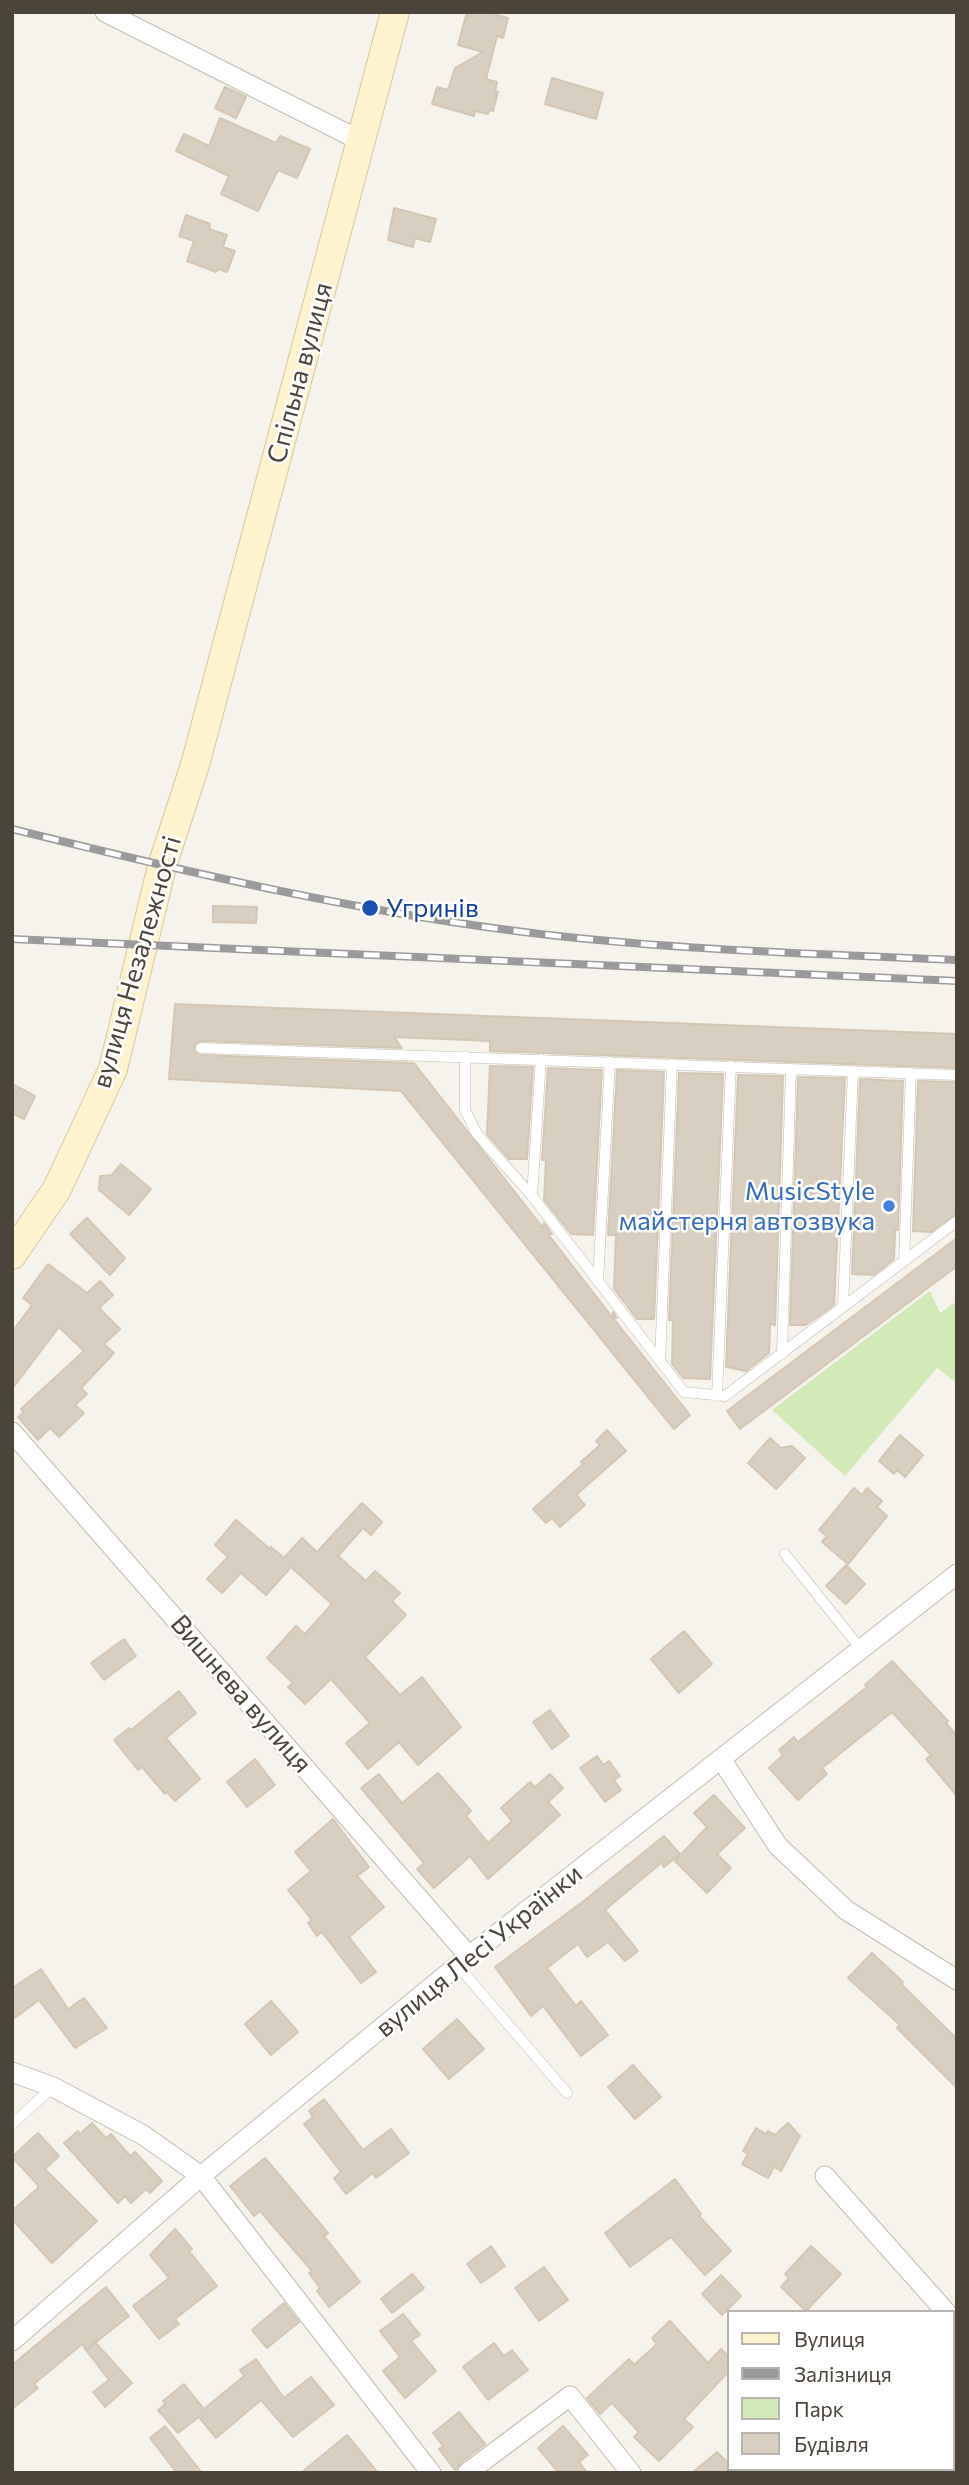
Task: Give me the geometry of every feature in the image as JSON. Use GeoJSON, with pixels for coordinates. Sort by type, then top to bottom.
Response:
{"type":"FeatureCollection","features":[{"type":"Feature","properties":{"kind":"street"},"geometry":{"type":"LineString","coordinates":[[105,12],[361,141]]}},
{"type":"Feature","properties":{"kind":"street","name":"Спільна вулиця"},"geometry":{"type":"LineString","coordinates":[[204,733],[395,12]]}},
{"type":"Feature","properties":{"kind":"street","name":"вулиця Незалежності"},"geometry":{"type":"LineString","coordinates":[[12,1255],[57,1189],[113,1069],[162,866],[204,733]]}},
{"type":"Feature","properties":{"kind":"street","name":"Вишнева вулиця"},"geometry":{"type":"LineString","coordinates":[[12,1433],[463,1961]]}},
{"type":"Feature","properties":{"kind":"street","name":"вулиця Лесі Українки"},"geometry":{"type":"LineString","coordinates":[[12,2341],[201,2176],[463,1961],[957,1574]]}},
{"type":"Feature","properties":{"kind":"street"},"geometry":{"type":"LineString","coordinates":[[720,1759],[778,1846],[846,1910],[957,1980]]}},
{"type":"Feature","properties":{"kind":"street"},"geometry":{"type":"LineString","coordinates":[[12,2072],[53,2087],[143,2135],[201,2176],[430,2473]]}},
{"type":"Feature","properties":{"kind":"street"},"geometry":{"type":"LineString","coordinates":[[825,2176],[944,2310]]}},
{"type":"Feature","properties":{"kind":"street"},"geometry":{"type":"LineString","coordinates":[[467,2473],[570,2396],[631,2473]]}},
{"type":"Feature","properties":{"kind":"lane"},"geometry":{"type":"LineString","coordinates":[[201,1048],[957,1075]]}},
{"type":"Feature","properties":{"kind":"lane"},"geometry":{"type":"LineString","coordinates":[[464,1056],[465,1110],[477,1134],[532,1196],[684,1392],[725,1396],[957,1221]]}},
{"type":"Feature","properties":{"kind":"lane"},"geometry":{"type":"LineString","coordinates":[[532,1196],[541,1059]]}},
{"type":"Feature","properties":{"kind":"lane"},"geometry":{"type":"LineString","coordinates":[[598,1282],[610,1062]]}},
{"type":"Feature","properties":{"kind":"lane"},"geometry":{"type":"LineString","coordinates":[[660,1361],[672,1064]]}},
{"type":"Feature","properties":{"kind":"lane"},"geometry":{"type":"LineString","coordinates":[[717,1395],[732,1066]]}},
{"type":"Feature","properties":{"kind":"lane"},"geometry":{"type":"LineString","coordinates":[[782,1354],[792,1069]]}},
{"type":"Feature","properties":{"kind":"lane"},"geometry":{"type":"LineString","coordinates":[[843,1306],[853,1071]]}},
{"type":"Feature","properties":{"kind":"lane"},"geometry":{"type":"LineString","coordinates":[[904,1261],[911,1073]]}},
{"type":"Feature","properties":{"kind":"lane"},"geometry":{"type":"LineString","coordinates":[[785,1554],[860,1648]]}},
{"type":"Feature","properties":{"kind":"lane"},"geometry":{"type":"LineString","coordinates":[[463,1961],[567,2094]]}},
{"type":"Feature","properties":{"kind":"lane"},"geometry":{"type":"LineString","coordinates":[[12,2124],[53,2087]]}},
{"type":"Feature","properties":{"kind":"green space"},"geometry":{"type":"Polygon","coordinates":[[[930,1291],[940,1313],[957,1301],[957,1383],[937,1368],[845,1476],[772,1410],[930,1291]]]}},
{"type":"Feature","properties":{"kind":"building"},"geometry":{"type":"Polygon","coordinates":[[[467,12],[487,12],[508,18],[503,38],[497,36],[486,79],[497,82],[495,91],[498,92],[493,111],[489,110],[488,114],[475,111],[474,116],[432,104],[437,87],[448,90],[455,68],[483,52],[458,45],[467,12]]]}},
{"type":"Feature","properties":{"kind":"building"},"geometry":{"type":"Polygon","coordinates":[[[552,78],[603,93],[596,119],[545,104],[552,78]]]}},
{"type":"Feature","properties":{"kind":"building"},"geometry":{"type":"Polygon","coordinates":[[[225,87],[246,97],[236,118],[215,108],[225,87]]]}},
{"type":"Feature","properties":{"kind":"building"},"geometry":{"type":"Polygon","coordinates":[[[220,118],[276,143],[280,136],[310,149],[297,178],[278,170],[258,211],[221,194],[229,176],[176,151],[184,134],[209,146],[220,118]]]}},
{"type":"Feature","properties":{"kind":"building"},"geometry":{"type":"Polygon","coordinates":[[[394,208],[436,219],[430,242],[415,238],[413,247],[388,240],[394,208]]]}},
{"type":"Feature","properties":{"kind":"building"},"geometry":{"type":"Polygon","coordinates":[[[186,215],[210,224],[209,229],[227,235],[223,247],[235,251],[227,272],[218,269],[216,272],[187,261],[194,241],[179,236],[186,215]]]}},
{"type":"Feature","properties":{"kind":"building"},"geometry":{"type":"Polygon","coordinates":[[[213,906],[257,907],[256,923],[213,922],[213,906]]]}},
{"type":"Feature","properties":{"kind":"building"},"geometry":{"type":"Polygon","coordinates":[[[175,1004],[957,1034],[957,1068],[490,1051],[490,1041],[394,1037],[402,1048],[201,1041],[195,1044],[194,1051],[201,1055],[414,1063],[543,1228],[544,1223],[552,1234],[548,1234],[612,1317],[613,1312],[617,1318],[613,1318],[690,1415],[674,1429],[401,1091],[169,1079],[175,1004]]]}},
{"type":"Feature","properties":{"kind":"building"},"geometry":{"type":"Polygon","coordinates":[[[490,1066],[533,1067],[527,1159],[509,1159],[487,1134],[490,1066]]]}},
{"type":"Feature","properties":{"kind":"building"},"geometry":{"type":"Polygon","coordinates":[[[548,1068],[602,1070],[593,1235],[571,1234],[544,1200],[546,1160],[542,1160],[548,1068]]]}},
{"type":"Feature","properties":{"kind":"building"},"geometry":{"type":"Polygon","coordinates":[[[617,1070],[664,1072],[654,1319],[637,1319],[614,1289],[616,1235],[608,1235],[617,1070]]]}},
{"type":"Feature","properties":{"kind":"building"},"geometry":{"type":"Polygon","coordinates":[[[679,1073],[723,1074],[710,1379],[683,1378],[672,1364],[673,1320],[669,1320],[679,1073]]]}},
{"type":"Feature","properties":{"kind":"building"},"geometry":{"type":"Polygon","coordinates":[[[738,1075],[783,1076],[775,1325],[770,1324],[769,1353],[746,1371],[726,1367],[738,1075]]]}},
{"type":"Feature","properties":{"kind":"building"},"geometry":{"type":"Polygon","coordinates":[[[798,1077],[845,1078],[834,1305],[806,1325],[790,1325],[798,1077]]]}},
{"type":"Feature","properties":{"kind":"building"},"geometry":{"type":"Polygon","coordinates":[[[860,1079],[903,1081],[898,1230],[895,1230],[894,1259],[874,1275],[852,1274],[860,1079]]]}},
{"type":"Feature","properties":{"kind":"building"},"geometry":{"type":"Polygon","coordinates":[[[918,1081],[957,1082],[956,1214],[931,1232],[913,1231],[918,1081]]]}},
{"type":"Feature","properties":{"kind":"building"},"geometry":{"type":"Polygon","coordinates":[[[12,1084],[35,1096],[24,1119],[12,1113],[12,1084]]]}},
{"type":"Feature","properties":{"kind":"building"},"geometry":{"type":"Polygon","coordinates":[[[121,1164],[151,1189],[129,1215],[99,1190],[100,1176],[112,1175],[121,1164]]]}},
{"type":"Feature","properties":{"kind":"building"},"geometry":{"type":"Polygon","coordinates":[[[87,1218],[125,1258],[110,1275],[70,1234],[87,1218]]]}},
{"type":"Feature","properties":{"kind":"building"},"geometry":{"type":"Polygon","coordinates":[[[957,1238],[957,1266],[740,1429],[727,1411],[957,1238]]]}},
{"type":"Feature","properties":{"kind":"building"},"geometry":{"type":"Polygon","coordinates":[[[48,1264],[87,1293],[100,1281],[113,1295],[99,1308],[120,1329],[104,1344],[114,1353],[81,1388],[87,1394],[75,1405],[84,1413],[59,1437],[50,1428],[38,1440],[18,1417],[24,1412],[21,1409],[84,1351],[59,1327],[12,1389],[12,1332],[32,1305],[23,1298],[48,1264]]]}},
{"type":"Feature","properties":{"kind":"building"},"geometry":{"type":"Polygon","coordinates":[[[607,1430],[626,1451],[576,1495],[585,1505],[560,1527],[552,1518],[546,1523],[533,1509],[583,1464],[581,1462],[600,1445],[596,1441],[607,1430]]]}},
{"type":"Feature","properties":{"kind":"building"},"geometry":{"type":"Polygon","coordinates":[[[900,1435],[923,1455],[905,1477],[897,1470],[894,1474],[879,1461],[900,1435]]]}},
{"type":"Feature","properties":{"kind":"building"},"geometry":{"type":"Polygon","coordinates":[[[770,1438],[781,1448],[792,1446],[805,1458],[776,1489],[748,1463],[770,1438]]]}},
{"type":"Feature","properties":{"kind":"building"},"geometry":{"type":"Polygon","coordinates":[[[854,1488],[862,1495],[867,1488],[882,1501],[877,1507],[887,1516],[848,1564],[822,1542],[827,1536],[819,1530],[854,1488]]]}},
{"type":"Feature","properties":{"kind":"building"},"geometry":{"type":"Polygon","coordinates":[[[362,1503],[382,1522],[371,1535],[363,1528],[338,1556],[366,1581],[375,1571],[400,1593],[392,1601],[406,1615],[365,1657],[400,1695],[422,1677],[461,1727],[418,1765],[399,1742],[368,1769],[346,1743],[370,1723],[331,1679],[305,1704],[288,1687],[293,1683],[267,1658],[296,1626],[305,1634],[332,1604],[291,1567],[266,1595],[241,1573],[222,1593],[207,1579],[228,1557],[215,1545],[236,1520],[284,1558],[302,1538],[317,1552],[362,1503]]]}},
{"type":"Feature","properties":{"kind":"building"},"geometry":{"type":"Polygon","coordinates":[[[846,1565],[865,1584],[846,1604],[826,1586],[846,1565]]]}},
{"type":"Feature","properties":{"kind":"building"},"geometry":{"type":"Polygon","coordinates":[[[684,1631],[712,1664],[679,1693],[651,1659],[684,1631]]]}},
{"type":"Feature","properties":{"kind":"building"},"geometry":{"type":"Polygon","coordinates":[[[124,1639],[136,1656],[104,1680],[91,1663],[124,1639]]]}},
{"type":"Feature","properties":{"kind":"building"},"geometry":{"type":"Polygon","coordinates":[[[892,1661],[948,1721],[946,1723],[957,1736],[957,1796],[926,1759],[931,1755],[892,1712],[822,1768],[827,1774],[798,1800],[769,1768],[783,1755],[779,1750],[794,1737],[798,1742],[867,1687],[865,1685],[892,1661]]]}},
{"type":"Feature","properties":{"kind":"building"},"geometry":{"type":"Polygon","coordinates":[[[179,1691],[196,1713],[166,1738],[200,1779],[175,1801],[167,1792],[165,1794],[142,1767],[138,1770],[114,1740],[129,1728],[131,1730],[179,1691]]]}},
{"type":"Feature","properties":{"kind":"building"},"geometry":{"type":"Polygon","coordinates":[[[550,1710],[569,1736],[552,1749],[533,1722],[550,1710]]]}},
{"type":"Feature","properties":{"kind":"building"},"geometry":{"type":"Polygon","coordinates":[[[597,1756],[603,1765],[609,1761],[620,1776],[614,1780],[621,1790],[605,1802],[580,1768],[597,1756]]]}},
{"type":"Feature","properties":{"kind":"building"},"geometry":{"type":"Polygon","coordinates":[[[255,1759],[275,1785],[247,1807],[227,1782],[255,1759]]]}},
{"type":"Feature","properties":{"kind":"building"},"geometry":{"type":"Polygon","coordinates":[[[438,1773],[471,1811],[466,1816],[488,1843],[512,1821],[501,1808],[530,1782],[535,1787],[550,1774],[563,1788],[548,1802],[560,1815],[488,1879],[470,1856],[434,1888],[417,1869],[424,1863],[361,1788],[379,1774],[402,1803],[438,1773]]]}},
{"type":"Feature","properties":{"kind":"building"},"geometry":{"type":"Polygon","coordinates":[[[714,1795],[745,1828],[717,1854],[731,1868],[707,1893],[675,1861],[707,1827],[694,1813],[714,1795]]]}},
{"type":"Feature","properties":{"kind":"building"},"geometry":{"type":"Polygon","coordinates":[[[333,1819],[369,1867],[357,1876],[384,1907],[349,1937],[376,1972],[361,1983],[322,1932],[317,1936],[308,1923],[312,1920],[288,1890],[311,1871],[295,1852],[333,1819]]]}},
{"type":"Feature","properties":{"kind":"building"},"geometry":{"type":"Polygon","coordinates":[[[664,1836],[680,1854],[664,1867],[661,1863],[605,1910],[638,1951],[625,1961],[608,1942],[587,1957],[578,1944],[547,1968],[576,2006],[581,2001],[608,2035],[581,2056],[543,2006],[531,2016],[495,1967],[585,1900],[664,1836]]]}},
{"type":"Feature","properties":{"kind":"building"},"geometry":{"type":"Polygon","coordinates":[[[872,1953],[957,2039],[957,2088],[897,2028],[900,2025],[848,1978],[872,1953]]]}},
{"type":"Feature","properties":{"kind":"building"},"geometry":{"type":"Polygon","coordinates":[[[41,1969],[68,2009],[84,1998],[107,2028],[75,2048],[39,2000],[12,2020],[12,1988],[41,1969]]]}},
{"type":"Feature","properties":{"kind":"building"},"geometry":{"type":"Polygon","coordinates":[[[271,2001],[298,2032],[271,2055],[245,2024],[271,2001]]]}},
{"type":"Feature","properties":{"kind":"building"},"geometry":{"type":"Polygon","coordinates":[[[457,2019],[484,2049],[449,2079],[423,2049],[457,2019]]]}},
{"type":"Feature","properties":{"kind":"building"},"geometry":{"type":"Polygon","coordinates":[[[633,2065],[661,2097],[635,2119],[608,2087],[633,2065]]]}},
{"type":"Feature","properties":{"kind":"building"},"geometry":{"type":"Polygon","coordinates":[[[324,2099],[363,2150],[391,2129],[409,2153],[376,2178],[373,2173],[346,2194],[334,2178],[341,2172],[304,2124],[313,2117],[309,2111],[324,2099]]]}},
{"type":"Feature","properties":{"kind":"building"},"geometry":{"type":"Polygon","coordinates":[[[92,2123],[106,2138],[111,2134],[130,2156],[135,2152],[162,2181],[150,2193],[146,2189],[131,2203],[125,2196],[118,2203],[64,2143],[92,2123]]]}},
{"type":"Feature","properties":{"kind":"building"},"geometry":{"type":"Polygon","coordinates":[[[788,2123],[800,2136],[781,2171],[774,2167],[768,2178],[742,2164],[748,2154],[743,2151],[756,2128],[766,2134],[768,2131],[775,2135],[788,2123]]]}},
{"type":"Feature","properties":{"kind":"building"},"geometry":{"type":"Polygon","coordinates":[[[38,2133],[59,2156],[45,2169],[97,2221],[52,2263],[12,2219],[12,2211],[38,2188],[38,2185],[12,2157],[38,2133]]]}},
{"type":"Feature","properties":{"kind":"building"},"geometry":{"type":"Polygon","coordinates":[[[265,2158],[328,2233],[324,2236],[360,2282],[329,2307],[317,2291],[320,2288],[309,2273],[312,2271],[260,2211],[254,2216],[230,2186],[265,2158]]]}},
{"type":"Feature","properties":{"kind":"building"},"geometry":{"type":"Polygon","coordinates":[[[675,2179],[701,2214],[699,2216],[731,2251],[705,2275],[671,2237],[630,2267],[605,2233],[675,2179]]]}},
{"type":"Feature","properties":{"kind":"building"},"geometry":{"type":"Polygon","coordinates":[[[175,2229],[217,2286],[175,2319],[179,2324],[159,2339],[133,2306],[169,2278],[150,2255],[175,2229]]]}},
{"type":"Feature","properties":{"kind":"building"},"geometry":{"type":"Polygon","coordinates":[[[491,2246],[505,2266],[481,2283],[467,2264],[491,2246]]]}},
{"type":"Feature","properties":{"kind":"building"},"geometry":{"type":"Polygon","coordinates":[[[811,2246],[841,2274],[805,2310],[781,2287],[789,2278],[785,2274],[811,2246]]]}},
{"type":"Feature","properties":{"kind":"building"},"geometry":{"type":"Polygon","coordinates":[[[544,2267],[568,2300],[539,2321],[515,2288],[544,2267]]]}},
{"type":"Feature","properties":{"kind":"building"},"geometry":{"type":"Polygon","coordinates":[[[412,2274],[424,2288],[392,2313],[381,2299],[412,2274]]]}},
{"type":"Feature","properties":{"kind":"building"},"geometry":{"type":"Polygon","coordinates":[[[721,2275],[741,2296],[722,2315],[702,2294],[721,2275]]]}},
{"type":"Feature","properties":{"kind":"building"},"geometry":{"type":"Polygon","coordinates":[[[106,2287],[129,2316],[86,2350],[82,2344],[34,2384],[38,2388],[12,2409],[12,2365],[106,2287]]]}},
{"type":"Feature","properties":{"kind":"building"},"geometry":{"type":"Polygon","coordinates":[[[284,2303],[299,2322],[267,2348],[252,2330],[284,2303]]]}},
{"type":"Feature","properties":{"kind":"building"},"geometry":{"type":"Polygon","coordinates":[[[403,2314],[420,2335],[411,2341],[436,2371],[405,2398],[383,2371],[400,2357],[380,2331],[403,2314]]]}},
{"type":"Feature","properties":{"kind":"building"},"geometry":{"type":"Polygon","coordinates":[[[670,2321],[708,2363],[721,2349],[727,2355],[727,2373],[684,2419],[693,2427],[659,2461],[634,2437],[639,2432],[612,2403],[600,2414],[587,2398],[629,2359],[634,2365],[657,2344],[652,2338],[670,2321]]]}},
{"type":"Feature","properties":{"kind":"building"},"geometry":{"type":"Polygon","coordinates":[[[95,2342],[132,2383],[105,2407],[93,2392],[109,2380],[86,2350],[95,2342]]]}},
{"type":"Feature","properties":{"kind":"building"},"geometry":{"type":"Polygon","coordinates":[[[494,2343],[504,2356],[512,2350],[528,2370],[488,2400],[463,2367],[494,2343]]]}},
{"type":"Feature","properties":{"kind":"building"},"geometry":{"type":"Polygon","coordinates":[[[256,2359],[284,2398],[311,2377],[334,2405],[293,2437],[261,2400],[216,2438],[199,2417],[178,2433],[158,2410],[165,2404],[163,2401],[184,2384],[204,2409],[244,2376],[240,2370],[256,2359]]]}},
{"type":"Feature","properties":{"kind":"building"},"geometry":{"type":"Polygon","coordinates":[[[459,2412],[485,2444],[455,2470],[439,2449],[443,2446],[433,2433],[459,2412]]]}},
{"type":"Feature","properties":{"kind":"building"},"geometry":{"type":"Polygon","coordinates":[[[165,2426],[202,2473],[177,2473],[150,2438],[165,2426]]]}},
{"type":"Feature","properties":{"kind":"building"},"geometry":{"type":"Polygon","coordinates":[[[563,2426],[588,2455],[579,2462],[587,2473],[559,2473],[538,2448],[563,2426]]]}},
{"type":"Feature","properties":{"kind":"building"},"geometry":{"type":"Polygon","coordinates":[[[347,2435],[378,2473],[301,2473],[347,2435]]]}},
{"type":"Feature","properties":{"kind":"building"},"geometry":{"type":"Polygon","coordinates":[[[717,2452],[727,2462],[727,2471],[738,2473],[692,2473],[717,2452]]]}},
{"type":"Feature","properties":{"kind":"railway"},"geometry":{"type":"LineString","coordinates":[[12,829],[274,890],[473,925],[644,944],[957,960]]}},
{"type":"Feature","properties":{"kind":"railway"},"geometry":{"type":"LineString","coordinates":[[12,939],[957,981]]}},
{"type":"Feature","properties":{"kind":"place","name":"Угринів"},"geometry":{"type":"Point","coordinates":[370,908]}},
{"type":"Feature","properties":{"kind":"place","name":"MusicStyle майстерня автозвука"},"geometry":{"type":"Point","coordinates":[889,1206]}}]}
